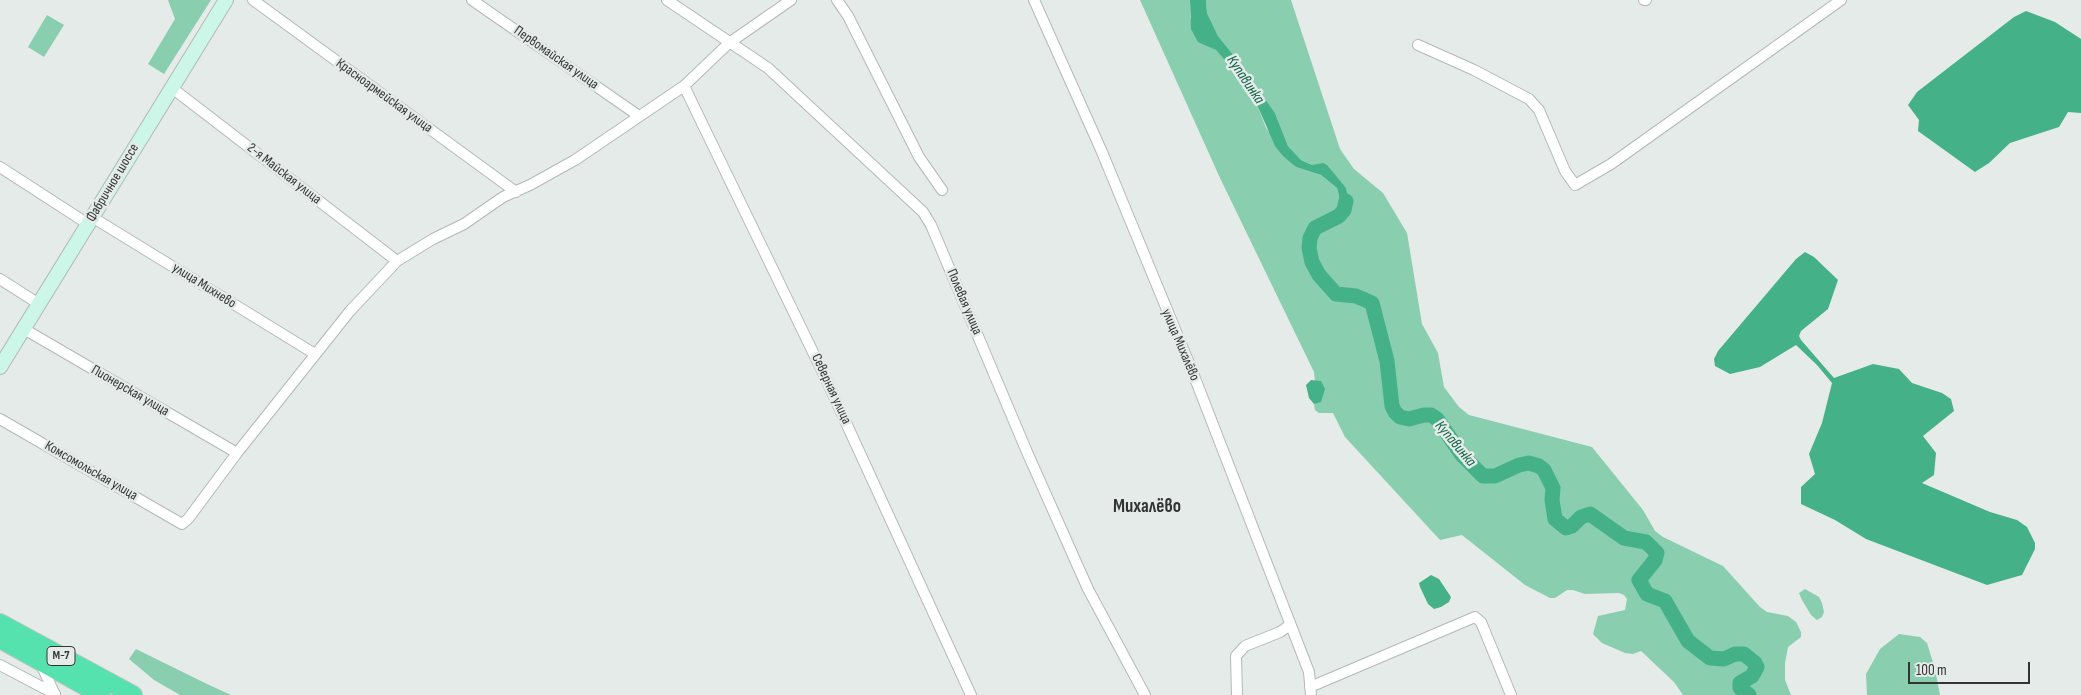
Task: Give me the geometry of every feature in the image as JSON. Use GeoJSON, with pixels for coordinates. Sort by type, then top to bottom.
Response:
{"type":"FeatureCollection","features":[{"type":"Feature","properties":{"kind":"highway","name":"М-7"},"geometry":{"type":"LineString","coordinates":[[0,623],[133,695]]}},
{"type":"Feature","properties":{"kind":"highway","name":"М-7"},"geometry":{"type":"LineString","coordinates":[[0,639],[39,660],[94,694]]}},
{"type":"Feature","properties":{"kind":"main road","name":"Фабричное шоссе"},"geometry":{"type":"LineString","coordinates":[[0,366],[226,0]]}},
{"type":"Feature","properties":{"kind":"street","name":"Красноармейская улица"},"geometry":{"type":"LineString","coordinates":[[253,0],[516,192]]}},
{"type":"Feature","properties":{"kind":"street","name":"Первомайская улица"},"geometry":{"type":"LineString","coordinates":[[472,0],[639,116]]}},
{"type":"Feature","properties":{"kind":"street","name":"Полевая улица"},"geometry":{"type":"LineString","coordinates":[[667,0],[768,68],[917,206],[927,219],[1088,588],[1145,695]]}},
{"type":"Feature","properties":{"kind":"street"},"geometry":{"type":"LineString","coordinates":[[236,453],[350,311],[397,261],[432,239],[464,224],[503,197],[575,160],[684,86],[729,43],[791,0]]}},
{"type":"Feature","properties":{"kind":"street"},"geometry":{"type":"LineString","coordinates":[[837,0],[848,16],[919,156],[942,190]]}},
{"type":"Feature","properties":{"kind":"street","name":"улица Михалёво"},"geometry":{"type":"LineString","coordinates":[[1034,0],[1102,152],[1191,368],[1309,672],[1310,691]]}},
{"type":"Feature","properties":{"kind":"street"},"geometry":{"type":"LineString","coordinates":[[1418,45],[1474,70],[1529,99],[1540,110],[1565,171],[1575,185],[1611,164],[1841,0]]}},
{"type":"Feature","properties":{"kind":"street","name":"Северная улица"},"geometry":{"type":"LineString","coordinates":[[684,86],[825,377],[971,695]]}},
{"type":"Feature","properties":{"kind":"street","name":"2-я Майская улица"},"geometry":{"type":"LineString","coordinates":[[172,88],[397,261]]}},
{"type":"Feature","properties":{"kind":"street","name":"улица Михнево"},"geometry":{"type":"LineString","coordinates":[[0,167],[315,354]]}},
{"type":"Feature","properties":{"kind":"street"},"geometry":{"type":"LineString","coordinates":[[0,279],[40,304]]}},
{"type":"Feature","properties":{"kind":"street","name":"Пионерская улица"},"geometry":{"type":"LineString","coordinates":[[24,329],[236,453]]}},
{"type":"Feature","properties":{"kind":"street","name":"Комсомольская улица"},"geometry":{"type":"LineString","coordinates":[[0,419],[182,524],[188,519],[236,453]]}},
{"type":"Feature","properties":{"kind":"street"},"geometry":{"type":"LineString","coordinates":[[1310,691],[1475,617],[1481,622],[1511,695]]}},
{"type":"Feature","properties":{"kind":"street"},"geometry":{"type":"LineString","coordinates":[[1237,695],[1236,656],[1246,646],[1280,632],[1290,625]]}},
{"type":"Feature","properties":{"kind":"street"},"geometry":{"type":"LineString","coordinates":[[39,660],[55,695]]}},
{"type":"Feature","properties":{"kind":"street"},"geometry":{"type":"LineString","coordinates":[[0,665],[55,695]]}},
{"type":"Feature","properties":{"kind":"shaded area"},"geometry":{"type":"Polygon","coordinates":[[[168,0],[211,0],[164,74],[148,64],[175,19],[168,0]]]}},
{"type":"Feature","properties":{"kind":"shaded area"},"geometry":{"type":"Polygon","coordinates":[[[1140,0],[1190,0],[1190,18],[1206,44],[1216,50],[1238,76],[1258,107],[1266,128],[1296,167],[1321,175],[1337,188],[1340,200],[1336,213],[1350,212],[1346,188],[1319,165],[1312,165],[1301,160],[1288,146],[1275,113],[1243,67],[1218,36],[1207,13],[1206,0],[1291,0],[1340,149],[1354,169],[1383,193],[1407,233],[1422,324],[1438,353],[1444,387],[1459,407],[1469,415],[1592,447],[1643,510],[1655,531],[1663,537],[1723,566],[1760,607],[1767,612],[1788,616],[1796,622],[1801,632],[1801,637],[1788,647],[1785,663],[1785,680],[1791,695],[1683,695],[1674,682],[1641,651],[1633,654],[1625,653],[1602,643],[1593,634],[1598,616],[1625,610],[1627,599],[1624,595],[1619,593],[1585,594],[1567,590],[1555,598],[1550,598],[1525,585],[1462,535],[1440,540],[1345,437],[1333,413],[1319,413],[1315,410],[1314,404],[1321,401],[1321,381],[1315,381],[1314,372],[1220,178],[1140,0]]]}},
{"type":"Feature","properties":{"kind":"shaded area"},"geometry":{"type":"Polygon","coordinates":[[[47,15],[64,25],[44,57],[28,47],[47,15]]]}},
{"type":"Feature","properties":{"kind":"shaded area"},"geometry":{"type":"Polygon","coordinates":[[[1805,589],[1819,597],[1822,603],[1824,612],[1822,617],[1817,620],[1811,615],[1799,593],[1805,589]]]}},
{"type":"Feature","properties":{"kind":"shaded area"},"geometry":{"type":"Polygon","coordinates":[[[1899,634],[1920,637],[1927,643],[1940,695],[1867,695],[1866,674],[1880,649],[1899,634]]]}},
{"type":"Feature","properties":{"kind":"shaded area"},"geometry":{"type":"Polygon","coordinates":[[[136,649],[231,695],[180,695],[154,680],[129,659],[136,649]]]}},
{"type":"Feature","properties":{"kind":"water"},"geometry":{"type":"Polygon","coordinates":[[[1190,0],[1206,0],[1207,13],[1218,36],[1243,67],[1275,113],[1288,146],[1301,160],[1312,165],[1323,163],[1327,165],[1346,188],[1350,212],[1345,218],[1337,217],[1340,200],[1337,188],[1321,175],[1296,167],[1283,156],[1275,146],[1258,107],[1238,76],[1216,50],[1198,42],[1191,29],[1190,0]]]}},
{"type":"Feature","properties":{"kind":"water"},"geometry":{"type":"Polygon","coordinates":[[[2026,11],[2055,22],[2081,39],[2081,113],[2068,112],[2059,127],[2010,143],[1989,163],[1975,172],[1918,131],[1919,120],[1908,105],[1917,92],[2014,17],[2026,11]]]}},
{"type":"Feature","properties":{"kind":"water"},"geometry":{"type":"Polygon","coordinates":[[[1805,252],[1814,257],[1838,280],[1828,309],[1801,331],[1799,336],[1801,340],[1834,378],[1873,364],[1899,369],[1912,383],[1942,393],[1951,399],[1954,411],[1923,436],[1936,453],[1934,475],[1922,483],[1990,512],[2017,520],[2027,527],[2035,543],[2035,549],[2022,575],[1987,585],[1866,539],[1835,520],[1801,504],[1801,487],[1815,474],[1809,454],[1822,423],[1832,383],[1796,345],[1760,367],[1730,374],[1715,366],[1714,359],[1718,351],[1796,259],[1805,252]]]}},
{"type":"Feature","properties":{"kind":"water"},"geometry":{"type":"Polygon","coordinates":[[[1311,380],[1321,381],[1325,389],[1321,402],[1314,404],[1309,398],[1306,385],[1311,380]]]}},
{"type":"Feature","properties":{"kind":"water"},"geometry":{"type":"Polygon","coordinates":[[[1431,575],[1439,579],[1451,597],[1449,602],[1434,609],[1428,604],[1419,583],[1431,575]]]}},
{"type":"Feature","properties":{"kind":"waterway","name":"Купавинка"},"geometry":{"type":"LineString","coordinates":[[1346,201],[1344,210],[1339,216],[1315,228],[1310,238],[1309,248],[1312,262],[1319,275],[1336,294],[1356,296],[1372,303],[1387,361],[1392,406],[1395,412],[1400,417],[1409,419],[1424,415],[1431,415],[1437,419],[1462,455],[1483,476],[1495,476],[1519,465],[1529,463],[1539,466],[1544,470],[1553,488],[1552,500],[1555,519],[1566,528],[1572,526],[1581,517],[1590,514],[1624,538],[1646,542],[1657,553],[1655,560],[1639,580],[1647,594],[1665,601],[1688,641],[1710,658],[1724,659],[1735,654],[1744,654],[1755,663],[1757,667],[1752,676],[1740,683],[1740,688],[1749,695]]}},
{"type":"Feature","properties":{"kind":"district","name":"Михалёво"},"geometry":{"type":"Point","coordinates":[1147,507]}}]}
